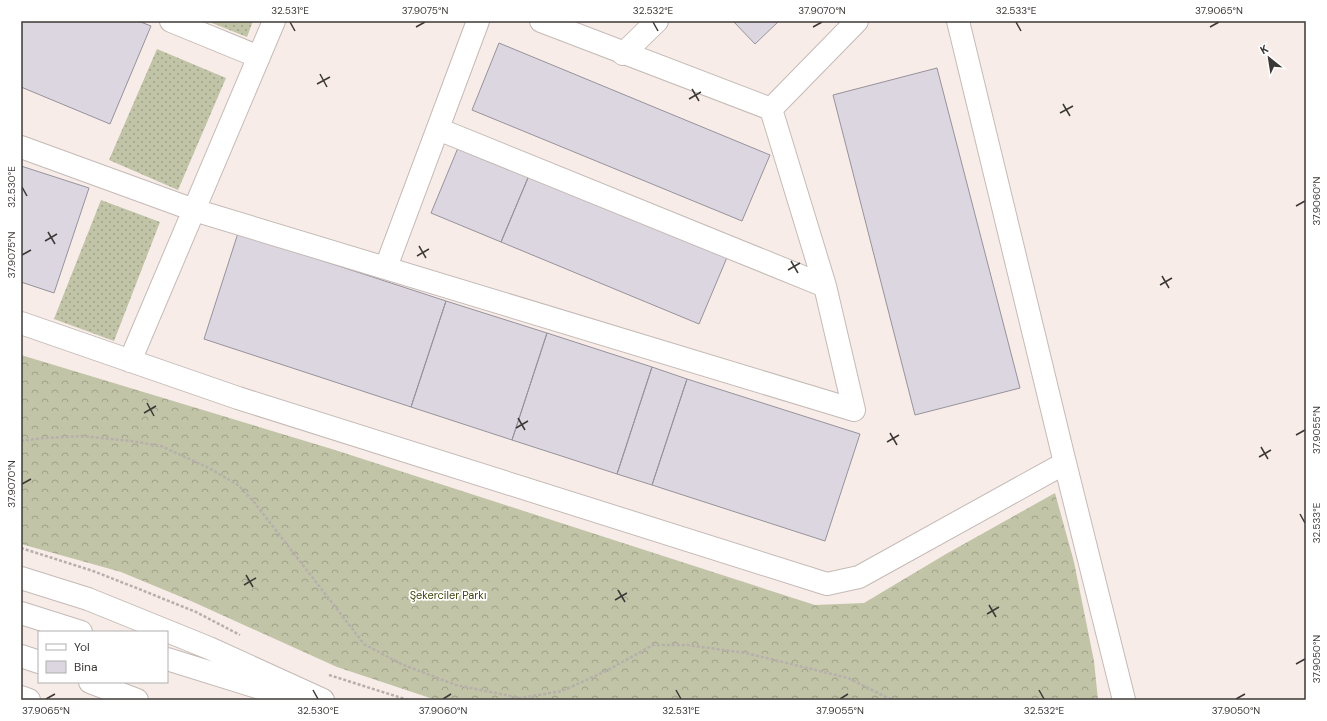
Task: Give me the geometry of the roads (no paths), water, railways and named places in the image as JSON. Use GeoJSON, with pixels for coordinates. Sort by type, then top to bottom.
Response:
{"type":"FeatureCollection","features":[{"type":"Feature","properties":{"kind":"main road"},"geometry":{"type":"LineString","coordinates":[[171,21],[259,57]]}},
{"type":"Feature","properties":{"kind":"main road"},"geometry":{"type":"LineString","coordinates":[[130,361],[274,21]]}},
{"type":"Feature","properties":{"kind":"main road"},"geometry":{"type":"LineString","coordinates":[[386,267],[478,21]]}},
{"type":"Feature","properties":{"kind":"main road"},"geometry":{"type":"LineString","coordinates":[[541,21],[623,54],[771,109]]}},
{"type":"Feature","properties":{"kind":"main road"},"geometry":{"type":"LineString","coordinates":[[623,54],[657,21]]}},
{"type":"Feature","properties":{"kind":"main road"},"geometry":{"type":"LineString","coordinates":[[771,109],[857,21]]}},
{"type":"Feature","properties":{"kind":"main road"},"geometry":{"type":"LineString","coordinates":[[958,21],[1124,700]]}},
{"type":"Feature","properties":{"kind":"main road"},"geometry":{"type":"LineString","coordinates":[[21,147],[194,210],[854,410],[825,286],[771,109]]}},
{"type":"Feature","properties":{"kind":"main road"},"geometry":{"type":"LineString","coordinates":[[438,129],[825,286]]}},
{"type":"Feature","properties":{"kind":"main road"},"geometry":{"type":"LineString","coordinates":[[21,322],[238,398],[827,584],[859,577],[1065,463]]}},
{"type":"Feature","properties":{"kind":"main road"},"geometry":{"type":"LineString","coordinates":[[21,578],[88,599],[168,631]]}},
{"type":"Feature","properties":{"kind":"main road"},"geometry":{"type":"LineString","coordinates":[[21,614],[78,631]]}},
{"type":"Feature","properties":{"kind":"main road"},"geometry":{"type":"LineString","coordinates":[[168,631],[323,700]]}},
{"type":"Feature","properties":{"kind":"main road"},"geometry":{"type":"LineString","coordinates":[[21,656],[38,662]]}},
{"type":"Feature","properties":{"kind":"main road"},"geometry":{"type":"LineString","coordinates":[[168,659],[299,700]]}},
{"type":"Feature","properties":{"kind":"main road"},"geometry":{"type":"LineString","coordinates":[[93,683],[137,700]]}},
{"type":"Feature","properties":{"kind":"main road"},"geometry":{"type":"LineString","coordinates":[[21,697],[29,700]]}},
{"type":"Feature","properties":{"kind":"park label","name":"Şekerciler Parkı"},"geometry":{"type":"Point","coordinates":[448,595]}}]}
